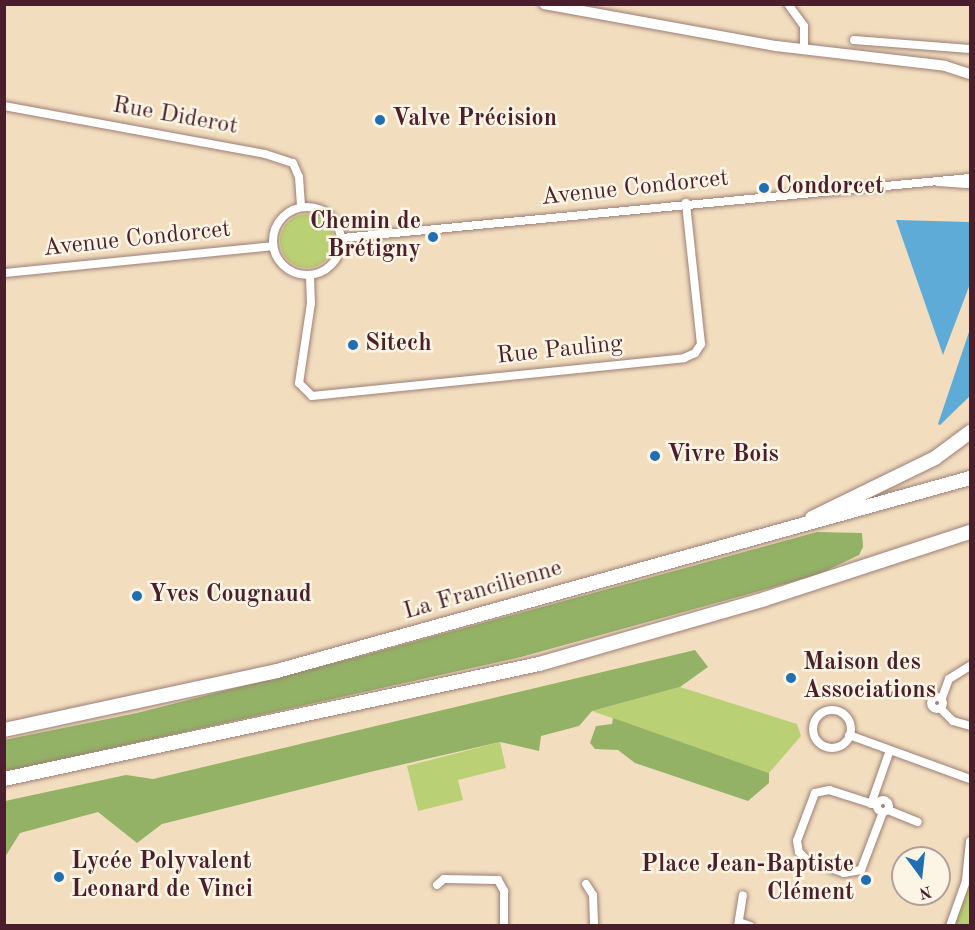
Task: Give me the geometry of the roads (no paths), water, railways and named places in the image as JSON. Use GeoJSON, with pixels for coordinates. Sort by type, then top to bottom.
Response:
{"type":"FeatureCollection","features":[{"type":"Feature","properties":{"kind":"highway"},"geometry":{"type":"LineString","coordinates":[[805,524],[819,511],[935,458],[970,432]]}},
{"type":"Feature","properties":{"kind":"highway","name":"La Francilienne"},"geometry":{"type":"LineString","coordinates":[[4,730],[278,671],[970,478]]}},
{"type":"Feature","properties":{"kind":"highway"},"geometry":{"type":"LineString","coordinates":[[4,779],[539,663],[765,598],[970,532]]}},
{"type":"Feature","properties":{"kind":"street"},"geometry":{"type":"LineString","coordinates":[[544,4],[804,49],[945,66],[970,74]]}},
{"type":"Feature","properties":{"kind":"street"},"geometry":{"type":"LineString","coordinates":[[788,4],[804,26],[804,49]]}},
{"type":"Feature","properties":{"kind":"street"},"geometry":{"type":"LineString","coordinates":[[854,40],[970,49]]}},
{"type":"Feature","properties":{"kind":"street","name":"Rue Diderot"},"geometry":{"type":"LineString","coordinates":[[4,106],[265,154],[293,163],[299,177],[301,207]]}},
{"type":"Feature","properties":{"kind":"street","name":"Avenue Condorcet"},"geometry":{"type":"LineString","coordinates":[[342,238],[686,203],[970,178]]}},
{"type":"Feature","properties":{"kind":"street","name":"Avenue Condorcet"},"geometry":{"type":"LineString","coordinates":[[933,181],[970,184]]}},
{"type":"Feature","properties":{"kind":"street","name":"Rue Pauling"},"geometry":{"type":"LineString","coordinates":[[310,276],[311,303],[299,383],[312,396],[684,358],[695,353],[701,344],[686,203]]}},
{"type":"Feature","properties":{"kind":"street"},"geometry":{"type":"LineString","coordinates":[[301,207],[324,211],[333,218],[342,238],[341,249],[330,268],[310,276],[290,271],[273,246],[276,225],[282,217],[301,207]]}},
{"type":"Feature","properties":{"kind":"street","name":"Avenue Condorcet"},"geometry":{"type":"LineString","coordinates":[[4,273],[273,246]]}},
{"type":"Feature","properties":{"kind":"street"},"geometry":{"type":"LineString","coordinates":[[970,666],[949,679],[942,698],[934,698],[931,705],[941,709],[953,720],[970,726]]}},
{"type":"Feature","properties":{"kind":"street"},"geometry":{"type":"LineString","coordinates":[[839,711],[849,722],[849,735],[839,746],[826,747],[814,736],[814,721],[823,712],[839,711]]}},
{"type":"Feature","properties":{"kind":"street"},"geometry":{"type":"LineString","coordinates":[[849,735],[970,779]]}},
{"type":"Feature","properties":{"kind":"street"},"geometry":{"type":"LineString","coordinates":[[874,805],[890,750]]}},
{"type":"Feature","properties":{"kind":"street"},"geometry":{"type":"LineString","coordinates":[[829,790],[874,805],[883,799],[888,803],[865,867],[852,873],[835,870],[803,857],[798,848],[798,837],[813,796],[820,791],[829,790]]}},
{"type":"Feature","properties":{"kind":"street"},"geometry":{"type":"LineString","coordinates":[[885,811],[918,822]]}},
{"type":"Feature","properties":{"kind":"street"},"geometry":{"type":"LineString","coordinates":[[950,926],[966,881],[970,841]]}},
{"type":"Feature","properties":{"kind":"street"},"geometry":{"type":"LineString","coordinates":[[437,885],[444,879],[498,880],[503,885],[504,926]]}},
{"type":"Feature","properties":{"kind":"street"},"geometry":{"type":"LineString","coordinates":[[586,884],[593,895],[594,926]]}},
{"type":"Feature","properties":{"kind":"street"},"geometry":{"type":"LineString","coordinates":[[743,896],[738,924],[750,926]]}},
{"type":"Feature","properties":{"kind":"water"},"geometry":{"type":"Polygon","coordinates":[[[896,220],[970,222],[970,284],[943,355],[896,220]]]}},
{"type":"Feature","properties":{"kind":"water"},"geometry":{"type":"Polygon","coordinates":[[[970,329],[970,396],[940,425],[938,424],[970,329]]]}},
{"type":"Feature","properties":{"kind":"place","name":"Valve Précision"},"geometry":{"type":"Point","coordinates":[380,120]}},
{"type":"Feature","properties":{"kind":"place","name":"Condorcet"},"geometry":{"type":"Point","coordinates":[764,188]}},
{"type":"Feature","properties":{"kind":"place","name":"Chemin de Brétigny"},"geometry":{"type":"Point","coordinates":[433,237]}},
{"type":"Feature","properties":{"kind":"place","name":"Sitech"},"geometry":{"type":"Point","coordinates":[353,345]}},
{"type":"Feature","properties":{"kind":"place","name":"Vivre Bois"},"geometry":{"type":"Point","coordinates":[655,456]}},
{"type":"Feature","properties":{"kind":"place","name":"Yves Cougnaud"},"geometry":{"type":"Point","coordinates":[137,596]}},
{"type":"Feature","properties":{"kind":"place","name":"Maison des Associations"},"geometry":{"type":"Point","coordinates":[791,678]}},
{"type":"Feature","properties":{"kind":"place","name":"Lycée Polyvalent Leonard de Vinci"},"geometry":{"type":"Point","coordinates":[59,877]}},
{"type":"Feature","properties":{"kind":"place","name":"Place Jean-Baptiste Clément"},"geometry":{"type":"Point","coordinates":[866,880]}}]}
